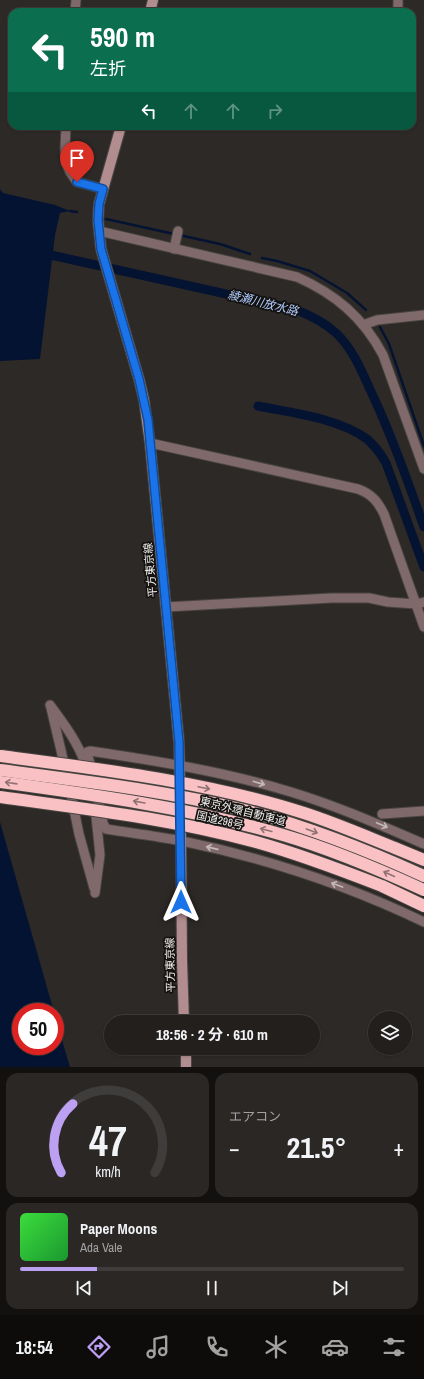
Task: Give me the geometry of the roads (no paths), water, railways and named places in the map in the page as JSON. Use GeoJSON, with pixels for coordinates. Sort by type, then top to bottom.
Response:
{"type":"FeatureCollection","features":[{"type":"Feature","properties":{"kind":"highway"},"geometry":{"type":"LineString","coordinates":[[0,756],[143,776],[253,799],[304,813],[352,830],[422,860]]}},
{"type":"Feature","properties":{"kind":"highway","name":"東京外環自動車道"},"geometry":{"type":"LineString","coordinates":[[0,770],[144,790],[195,799],[248,812],[301,827],[346,843],[424,876]]}},
{"type":"Feature","properties":{"kind":"highway","name":"東京外環自動車道"},"geometry":{"type":"LineString","coordinates":[[0,782],[136,801],[186,810],[232,821],[284,835],[336,853],[383,871],[424,890]]}},
{"type":"Feature","properties":{"kind":"highway","name":"国道298号"},"geometry":{"type":"LineString","coordinates":[[0,797],[122,814],[213,831],[256,842],[341,870],[382,886],[424,906]]}},
{"type":"Feature","properties":{"kind":"main road","name":"平方東京線"},"geometry":{"type":"LineString","coordinates":[[120,130],[99,204],[99,232],[101,249],[144,400],[150,443],[179,742],[184,1015]]}},
{"type":"Feature","properties":{"kind":"main road"},"geometry":{"type":"LineString","coordinates":[[186,1055],[186,1067]]}},
{"type":"Feature","properties":{"kind":"street"},"geometry":{"type":"LineString","coordinates":[[66,130],[66,163],[70,172],[77,182],[103,189]]}},
{"type":"Feature","properties":{"kind":"street"},"geometry":{"type":"LineString","coordinates":[[174,249],[178,231]]}},
{"type":"Feature","properties":{"kind":"street"},"geometry":{"type":"LineString","coordinates":[[99,232],[296,277],[317,287],[339,301],[363,324],[383,355],[422,454],[424,469]]}},
{"type":"Feature","properties":{"kind":"street"},"geometry":{"type":"LineString","coordinates":[[363,324],[377,320],[424,315]]}},
{"type":"Feature","properties":{"kind":"street"},"geometry":{"type":"LineString","coordinates":[[150,443],[358,489],[372,496],[378,502],[384,514],[420,603],[424,627]]}},
{"type":"Feature","properties":{"kind":"street"},"geometry":{"type":"LineString","coordinates":[[166,608],[331,598],[369,598],[388,602],[420,603]]}},
{"type":"Feature","properties":{"kind":"street"},"geometry":{"type":"LineString","coordinates":[[50,705],[68,729],[80,749],[91,781],[97,791],[95,803],[100,855],[95,892],[79,834],[50,705]]}},
{"type":"Feature","properties":{"kind":"street"},"geometry":{"type":"LineString","coordinates":[[424,844],[340,808],[292,792],[180,765],[90,751],[87,752],[103,823],[106,829],[181,841],[276,864],[390,905],[424,922]]}},
{"type":"Feature","properties":{"kind":"street"},"geometry":{"type":"LineString","coordinates":[[382,814],[424,811]]}},
{"type":"Feature","properties":{"kind":"water"},"geometry":{"type":"Polygon","coordinates":[[[0,189],[3,193],[55,205],[70,211],[60,213],[55,235],[40,359],[0,361],[0,189]]]}},
{"type":"Feature","properties":{"kind":"water"},"geometry":{"type":"Polygon","coordinates":[[[0,822],[51,1003],[12,1003],[12,1055],[64,1055],[64,1047],[70,1067],[0,1067],[0,822]]]}},
{"type":"Feature","properties":{"kind":"waterway"},"geometry":{"type":"LineString","coordinates":[[70,211],[77,212]]}},
{"type":"Feature","properties":{"kind":"waterway"},"geometry":{"type":"LineString","coordinates":[[106,219],[174,234]]}},
{"type":"Feature","properties":{"kind":"waterway"},"geometry":{"type":"LineString","coordinates":[[179,235],[220,244],[250,254]]}},
{"type":"Feature","properties":{"kind":"waterway","name":"綾瀬川放水路"},"geometry":{"type":"LineString","coordinates":[[42,253],[294,309],[327,325],[346,344],[362,371],[391,437],[424,527]]}},
{"type":"Feature","properties":{"kind":"waterway"},"geometry":{"type":"LineString","coordinates":[[262,258],[310,271],[347,293],[366,310]]}},
{"type":"Feature","properties":{"kind":"waterway"},"geometry":{"type":"LineString","coordinates":[[380,327],[389,344],[424,446]]}},
{"type":"Feature","properties":{"kind":"waterway","name":"綾瀬川放水路"},"geometry":{"type":"LineString","coordinates":[[258,406],[329,421],[343,426],[367,439],[378,450],[386,463],[424,567]]}}]}
